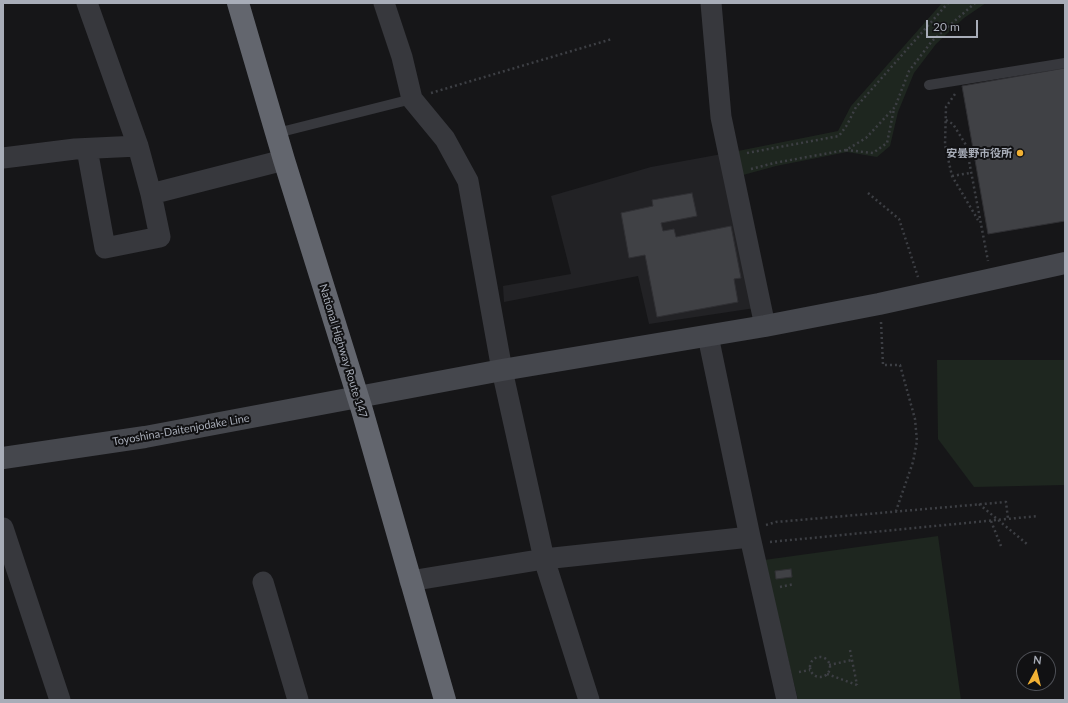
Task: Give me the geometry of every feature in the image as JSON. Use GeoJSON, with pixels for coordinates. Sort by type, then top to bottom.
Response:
{"type":"FeatureCollection","features":[{"type":"Feature","properties":{"kind":"highway","name":"National Highway Route 147"},"geometry":{"type":"LineString","coordinates":[[238,3],[284,160],[358,398],[445,700]]}},
{"type":"Feature","properties":{"kind":"street"},"geometry":{"type":"LineString","coordinates":[[87,3],[138,146],[151,194],[160,237],[105,248],[87,149]]}},
{"type":"Feature","properties":{"kind":"street"},"geometry":{"type":"LineString","coordinates":[[384,3],[402,57],[412,99],[445,139],[468,181],[502,370],[544,559],[589,700]]}},
{"type":"Feature","properties":{"kind":"street"},"geometry":{"type":"LineString","coordinates":[[711,3],[721,117],[765,326]]}},
{"type":"Feature","properties":{"kind":"street"},"geometry":{"type":"LineString","coordinates":[[3,158],[87,149],[138,146]]}},
{"type":"Feature","properties":{"kind":"street"},"geometry":{"type":"LineString","coordinates":[[151,194],[284,160]]}},
{"type":"Feature","properties":{"kind":"street","name":"Toyoshina-Daitenjodake Line"},"geometry":{"type":"LineString","coordinates":[[3,458],[145,436],[358,398],[502,370],[765,326],[879,304],[1065,263]]}},
{"type":"Feature","properties":{"kind":"street"},"geometry":{"type":"LineString","coordinates":[[708,336],[750,540],[787,700]]}},
{"type":"Feature","properties":{"kind":"street"},"geometry":{"type":"LineString","coordinates":[[3,528],[60,700]]}},
{"type":"Feature","properties":{"kind":"street"},"geometry":{"type":"LineString","coordinates":[[410,581],[544,559],[750,540]]}},
{"type":"Feature","properties":{"kind":"street"},"geometry":{"type":"LineString","coordinates":[[263,582],[298,700]]}},
{"type":"Feature","properties":{"kind":"lane"},"geometry":{"type":"LineString","coordinates":[[929,85],[1065,62]]}},
{"type":"Feature","properties":{"kind":"lane"},"geometry":{"type":"LineString","coordinates":[[277,133],[412,99]]}},
{"type":"Feature","properties":{"kind":"path"},"geometry":{"type":"LineString","coordinates":[[731,165],[839,136],[847,125],[856,107],[948,3]]}},
{"type":"Feature","properties":{"kind":"path"},"geometry":{"type":"LineString","coordinates":[[731,165],[774,163],[846,150],[873,153],[887,143],[895,107],[909,71],[932,41],[975,3]]}},
{"type":"Feature","properties":{"kind":"path"},"geometry":{"type":"LineString","coordinates":[[412,99],[504,70],[612,40]]}},
{"type":"Feature","properties":{"kind":"path"},"geometry":{"type":"LineString","coordinates":[[956,92],[946,107],[945,145],[952,176],[979,222]]}},
{"type":"Feature","properties":{"kind":"path"},"geometry":{"type":"LineString","coordinates":[[846,150],[866,138],[895,107]]}},
{"type":"Feature","properties":{"kind":"path"},"geometry":{"type":"LineString","coordinates":[[946,120],[953,124],[966,145],[979,222],[988,264]]}},
{"type":"Feature","properties":{"kind":"path"},"geometry":{"type":"LineString","coordinates":[[952,176],[970,173]]}},
{"type":"Feature","properties":{"kind":"path"},"geometry":{"type":"LineString","coordinates":[[868,193],[899,219],[919,280]]}},
{"type":"Feature","properties":{"kind":"path"},"geometry":{"type":"LineString","coordinates":[[879,304],[883,365],[900,365],[915,419],[917,442],[913,462],[896,511]]}},
{"type":"Feature","properties":{"kind":"path"},"geometry":{"type":"LineString","coordinates":[[776,522],[1006,502],[1008,519]]}},
{"type":"Feature","properties":{"kind":"path"},"geometry":{"type":"LineString","coordinates":[[979,504],[1027,544]]}},
{"type":"Feature","properties":{"kind":"path"},"geometry":{"type":"LineString","coordinates":[[750,540],[1038,516]]}},
{"type":"Feature","properties":{"kind":"path"},"geometry":{"type":"LineString","coordinates":[[991,521],[1001,546]]}},
{"type":"Feature","properties":{"kind":"path"},"geometry":{"type":"LineString","coordinates":[[827,674],[858,685],[850,650]]}},
{"type":"Feature","properties":{"kind":"path"},"geometry":{"type":"LineString","coordinates":[[819,658],[825,659],[829,665],[827,674],[822,677],[816,677],[811,672],[810,666],[813,660],[819,658]]}},
{"type":"Feature","properties":{"kind":"path"},"geometry":{"type":"LineString","coordinates":[[829,665],[852,660]]}},
{"type":"Feature","properties":{"kind":"shaded area"},"geometry":{"type":"Polygon","coordinates":[[[942,3],[986,3],[964,18],[936,44],[914,73],[898,112],[890,146],[877,157],[847,152],[776,166],[743,175],[738,151],[838,131],[851,106],[942,3]]]}},
{"type":"Feature","properties":{"kind":"shaded area"},"geometry":{"type":"Polygon","coordinates":[[[722,154],[755,308],[649,324],[638,276],[504,302],[503,286],[571,274],[551,196],[651,167],[722,154]]]}},
{"type":"Feature","properties":{"kind":"shaded area"},"geometry":{"type":"Polygon","coordinates":[[[937,360],[1065,360],[1065,485],[974,487],[938,439],[937,360]]]}},
{"type":"Feature","properties":{"kind":"shaded area"},"geometry":{"type":"Polygon","coordinates":[[[938,536],[961,700],[798,700],[764,560],[938,536]]]}},
{"type":"Feature","properties":{"kind":"building","name":"安曇野市役所"},"geometry":{"type":"Polygon","coordinates":[[[1065,68],[1065,221],[988,234],[962,86],[1065,68]]]}},
{"type":"Feature","properties":{"kind":"building"},"geometry":{"type":"Polygon","coordinates":[[[692,193],[697,216],[661,223],[663,231],[674,229],[676,237],[731,226],[741,278],[734,279],[738,302],[657,317],[645,255],[629,258],[621,213],[653,206],[652,200],[692,193]]]}},
{"type":"Feature","properties":{"kind":"building"},"geometry":{"type":"Polygon","coordinates":[[[791,569],[792,577],[776,579],[775,571],[791,569]]]}},
{"type":"Feature","properties":{"kind":"place","name":"安曇野市役所"},"geometry":{"type":"Point","coordinates":[1020,153]}}]}
